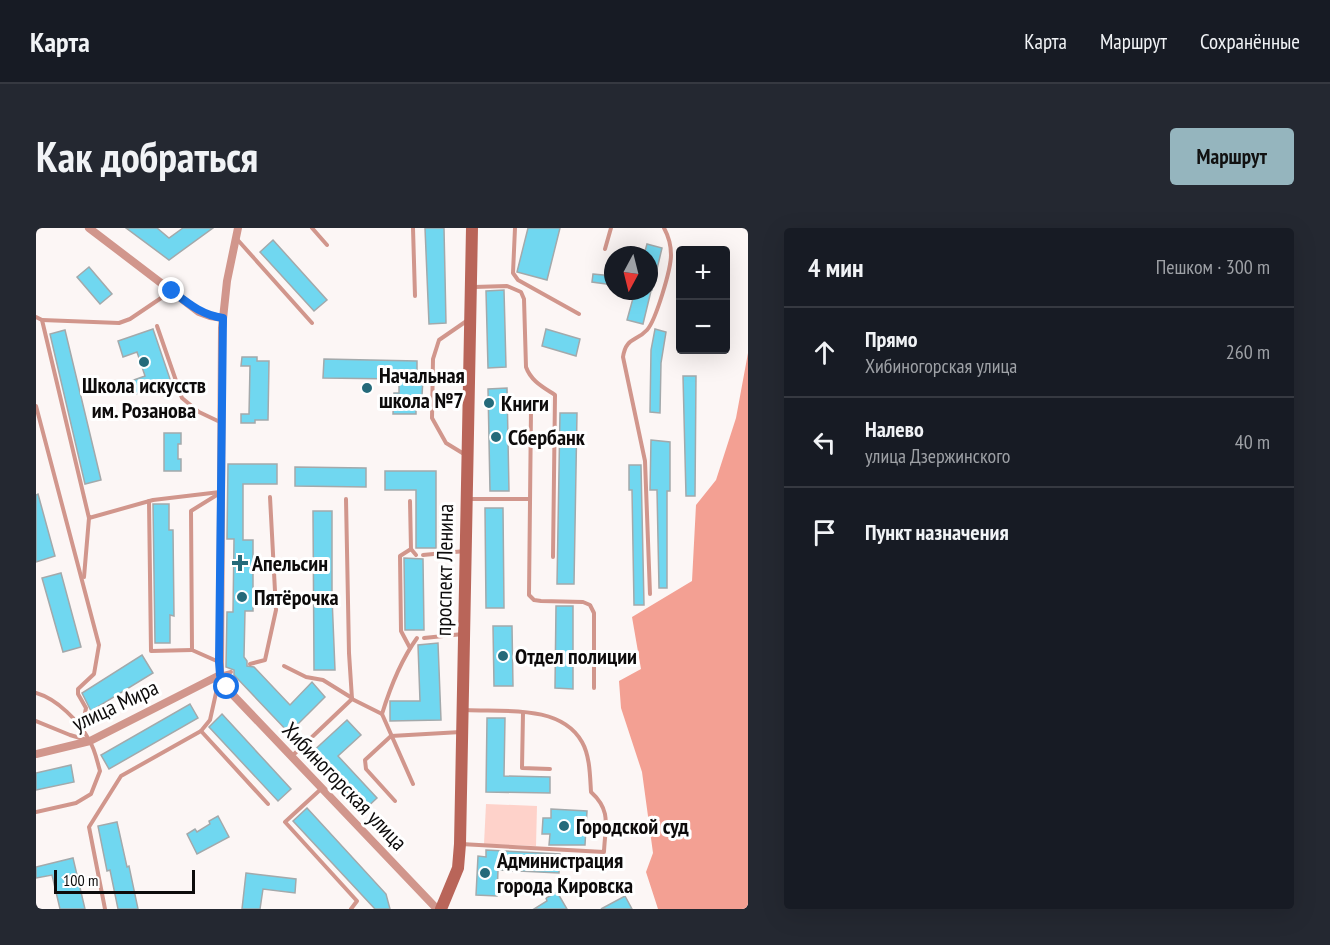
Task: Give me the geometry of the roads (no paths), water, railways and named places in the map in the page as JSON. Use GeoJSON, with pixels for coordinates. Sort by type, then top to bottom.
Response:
{"type":"FeatureCollection","features":[{"type":"Feature","properties":{"kind":"main road","name":"проспект Ленина"},"geometry":{"type":"LineString","coordinates":[[437,907],[458,868],[460,844],[472,228]]}},
{"type":"Feature","properties":{"kind":"street"},"geometry":{"type":"LineString","coordinates":[[89,228],[200,312],[223,318]]}},
{"type":"Feature","properties":{"kind":"street"},"geometry":{"type":"LineString","coordinates":[[220,675],[223,318],[227,281],[238,228]]}},
{"type":"Feature","properties":{"kind":"street","name":"улица Мира"},"geometry":{"type":"LineString","coordinates":[[36,754],[90,741],[220,675]]}},
{"type":"Feature","properties":{"kind":"street","name":"Хибиногорская улица"},"geometry":{"type":"LineString","coordinates":[[220,675],[232,694],[437,907]]}},
{"type":"Feature","properties":{"kind":"lane"},"geometry":{"type":"LineString","coordinates":[[312,228],[327,245]]}},
{"type":"Feature","properties":{"kind":"lane"},"geometry":{"type":"LineString","coordinates":[[413,228],[416,296]]}},
{"type":"Feature","properties":{"kind":"lane"},"geometry":{"type":"LineString","coordinates":[[516,228],[513,273],[518,280],[579,314]]}},
{"type":"Feature","properties":{"kind":"lane"},"geometry":{"type":"LineString","coordinates":[[606,246],[611,228]]}},
{"type":"Feature","properties":{"kind":"lane"},"geometry":{"type":"LineString","coordinates":[[650,594],[645,461],[623,357],[628,342],[649,328],[667,279],[671,256],[670,239],[664,228]]}},
{"type":"Feature","properties":{"kind":"lane"},"geometry":{"type":"LineString","coordinates":[[236,238],[312,322]]}},
{"type":"Feature","properties":{"kind":"lane"},"geometry":{"type":"LineString","coordinates":[[470,287],[507,285],[521,292],[524,299],[528,374],[555,395],[553,557]]}},
{"type":"Feature","properties":{"kind":"lane"},"geometry":{"type":"LineString","coordinates":[[36,317],[42,320],[119,323],[130,319],[172,291]]}},
{"type":"Feature","properties":{"kind":"lane"},"geometry":{"type":"LineString","coordinates":[[467,455],[446,443],[432,418],[433,358],[440,340],[469,319]]}},
{"type":"Feature","properties":{"kind":"lane"},"geometry":{"type":"LineString","coordinates":[[42,320],[88,518],[83,582]]}},
{"type":"Feature","properties":{"kind":"lane"},"geometry":{"type":"LineString","coordinates":[[157,326],[182,398],[199,412],[221,423]]}},
{"type":"Feature","properties":{"kind":"lane"},"geometry":{"type":"LineString","coordinates":[[36,406],[99,645],[94,674],[78,689],[78,694],[87,708],[81,728]]}},
{"type":"Feature","properties":{"kind":"lane"},"geometry":{"type":"LineString","coordinates":[[531,411],[529,595],[534,600],[583,602],[590,605],[594,613],[594,688]]}},
{"type":"Feature","properties":{"kind":"lane"},"geometry":{"type":"LineString","coordinates":[[88,518],[149,501],[220,492]]}},
{"type":"Feature","properties":{"kind":"lane"},"geometry":{"type":"LineString","coordinates":[[192,650],[191,511],[220,492]]}},
{"type":"Feature","properties":{"kind":"lane"},"geometry":{"type":"LineString","coordinates":[[250,664],[265,660],[276,610],[270,497]]}},
{"type":"Feature","properties":{"kind":"lane"},"geometry":{"type":"LineString","coordinates":[[346,499],[352,699]]}},
{"type":"Feature","properties":{"kind":"lane"},"geometry":{"type":"LineString","coordinates":[[467,500],[530,499]]}},
{"type":"Feature","properties":{"kind":"lane"},"geometry":{"type":"LineString","coordinates":[[149,501],[151,651],[192,650],[219,662]]}},
{"type":"Feature","properties":{"kind":"lane"},"geometry":{"type":"LineString","coordinates":[[410,501],[411,549],[416,555]]}},
{"type":"Feature","properties":{"kind":"lane"},"geometry":{"type":"LineString","coordinates":[[410,648],[401,631],[400,556],[411,549]]}},
{"type":"Feature","properties":{"kind":"lane"},"geometry":{"type":"LineString","coordinates":[[423,555],[465,550]]}},
{"type":"Feature","properties":{"kind":"lane"},"geometry":{"type":"LineString","coordinates":[[424,638],[464,634]]}},
{"type":"Feature","properties":{"kind":"lane"},"geometry":{"type":"LineString","coordinates":[[413,784],[382,714],[410,648],[417,638]]}},
{"type":"Feature","properties":{"kind":"lane"},"geometry":{"type":"LineString","coordinates":[[284,666],[306,677],[323,680],[352,699],[382,714]]}},
{"type":"Feature","properties":{"kind":"lane"},"geometry":{"type":"LineString","coordinates":[[105,909],[89,827],[121,776],[201,731],[210,720],[220,675],[231,672]]}},
{"type":"Feature","properties":{"kind":"lane"},"geometry":{"type":"LineString","coordinates":[[36,693],[55,703],[81,728],[90,741],[100,771],[91,794],[76,803],[36,812]]}},
{"type":"Feature","properties":{"kind":"lane"},"geometry":{"type":"LineString","coordinates":[[291,757],[352,699]]}},
{"type":"Feature","properties":{"kind":"lane"},"geometry":{"type":"LineString","coordinates":[[460,844],[603,852],[605,808],[591,792],[583,743],[576,733],[551,717],[540,713],[462,710]]}},
{"type":"Feature","properties":{"kind":"lane"},"geometry":{"type":"LineString","coordinates":[[523,713],[522,768],[550,769]]}},
{"type":"Feature","properties":{"kind":"lane"},"geometry":{"type":"LineString","coordinates":[[36,721],[90,741]]}},
{"type":"Feature","properties":{"kind":"lane"},"geometry":{"type":"LineString","coordinates":[[201,731],[268,804]]}},
{"type":"Feature","properties":{"kind":"lane"},"geometry":{"type":"LineString","coordinates":[[395,801],[366,769],[365,760],[391,736],[462,732]]}},
{"type":"Feature","properties":{"kind":"lane"},"geometry":{"type":"LineString","coordinates":[[322,788],[285,822],[357,901],[351,909]]}},
{"type":"Feature","properties":{"kind":"place","name":"Школа искусств им. Розанова"},"geometry":{"type":"Point","coordinates":[144,362]}},
{"type":"Feature","properties":{"kind":"place","name":"Начальная школа №7"},"geometry":{"type":"Point","coordinates":[367,388]}},
{"type":"Feature","properties":{"kind":"place","name":"Книги"},"geometry":{"type":"Point","coordinates":[489,403]}},
{"type":"Feature","properties":{"kind":"place","name":"Сбербанк"},"geometry":{"type":"Point","coordinates":[496,437]}},
{"type":"Feature","properties":{"kind":"place","name":"Апельсин"},"geometry":{"type":"Point","coordinates":[240,563]}},
{"type":"Feature","properties":{"kind":"place","name":"Пятёрочка"},"geometry":{"type":"Point","coordinates":[242,597]}},
{"type":"Feature","properties":{"kind":"place","name":"Отдел полиции"},"geometry":{"type":"Point","coordinates":[503,656]}},
{"type":"Feature","properties":{"kind":"place","name":"Городской суд"},"geometry":{"type":"Point","coordinates":[564,826]}},
{"type":"Feature","properties":{"kind":"place","name":"Администрация города Кировска"},"geometry":{"type":"Point","coordinates":[485,873]}}]}
